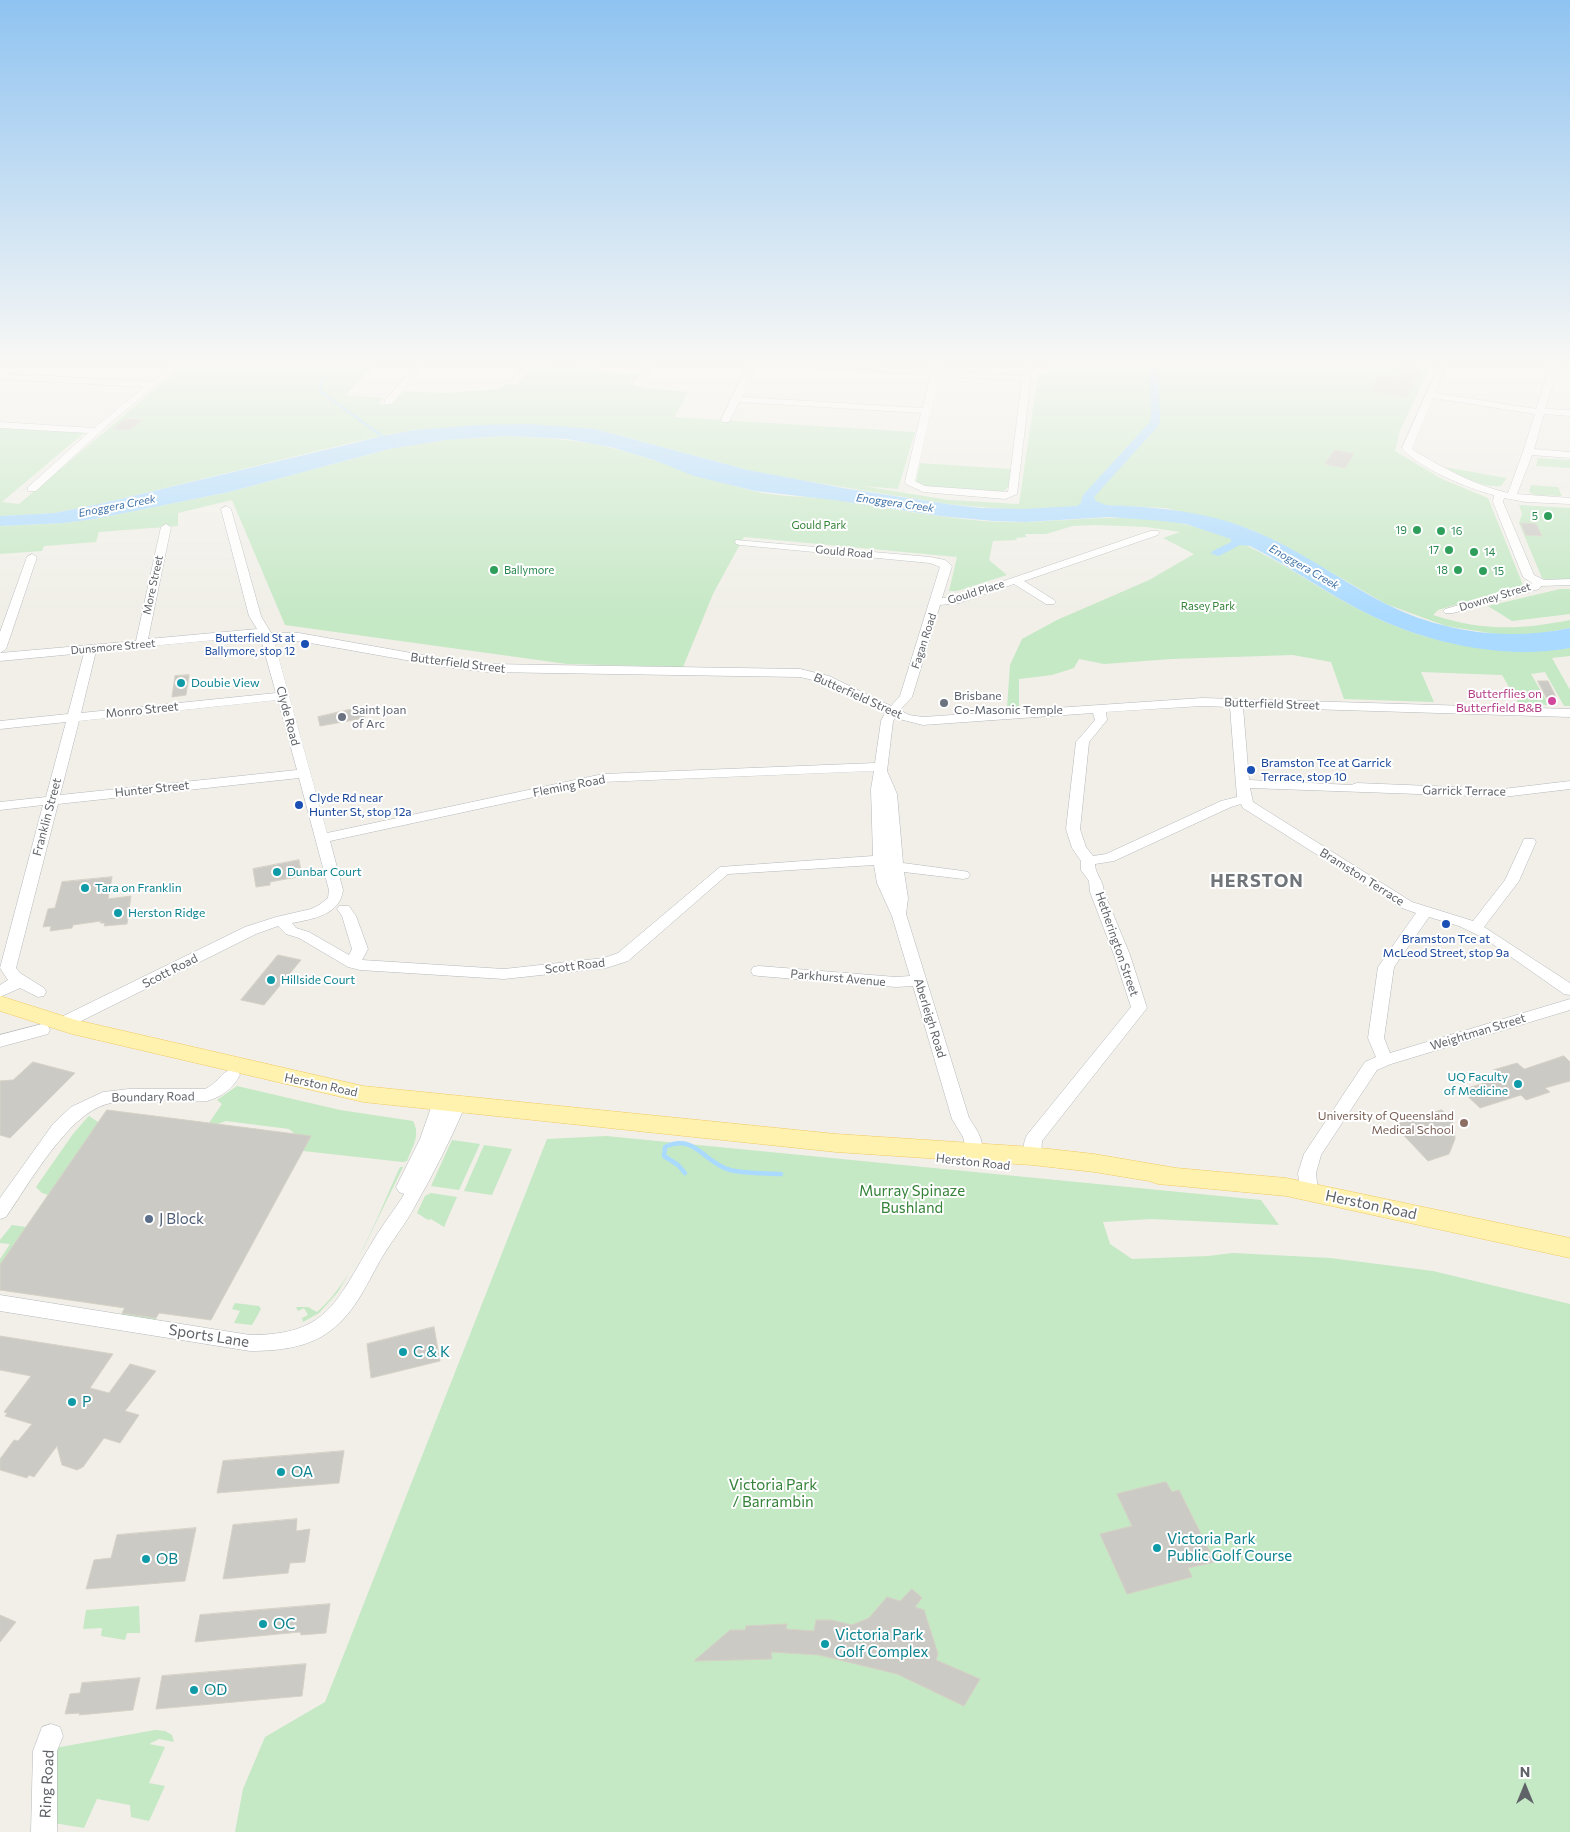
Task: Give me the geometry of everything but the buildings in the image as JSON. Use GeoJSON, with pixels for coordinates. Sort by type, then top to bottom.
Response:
{"type":"FeatureCollection","features":[{"type":"Feature","properties":{"kind":"main road","name":"Herston Road"},"geometry":{"type":"LineString","coordinates":[[0,1003],[51,1027],[173,1051],[359,1094],[447,1109],[599,1127],[650,1126],[967,1154],[1032,1156],[1104,1164],[1171,1175]]}},
{"type":"Feature","properties":{"kind":"main road","name":"Herston Road"},"geometry":{"type":"LineString","coordinates":[[0,1012],[51,1027],[102,1046],[370,1106],[447,1109]]}},
{"type":"Feature","properties":{"kind":"main road"},"geometry":{"type":"LineString","coordinates":[[173,1051],[185,1058],[220,1067],[232,1075]]}},
{"type":"Feature","properties":{"kind":"main road","name":"Herston Road"},"geometry":{"type":"LineString","coordinates":[[967,1154],[1082,1172],[1171,1175],[1265,1184],[1570,1248]]}},
{"type":"Feature","properties":{"kind":"street"},"geometry":{"type":"LineString","coordinates":[[32,489],[80,446]]}},
{"type":"Feature","properties":{"kind":"street"},"geometry":{"type":"LineString","coordinates":[[918,446],[910,480],[912,485],[932,490],[1005,496],[1012,494],[1013,491],[1019,446]]}},
{"type":"Feature","properties":{"kind":"street"},"geometry":{"type":"LineString","coordinates":[[1408,446],[1412,454],[1456,479],[1499,494],[1511,497],[1570,502]]}},
{"type":"Feature","properties":{"kind":"street"},"geometry":{"type":"LineString","coordinates":[[1511,497],[1530,446]]}},
{"type":"Feature","properties":{"kind":"street"},"geometry":{"type":"LineString","coordinates":[[1528,452],[1570,455]]}},
{"type":"Feature","properties":{"kind":"street"},"geometry":{"type":"LineString","coordinates":[[1499,494],[1498,502],[1529,577],[1538,582]]}},
{"type":"Feature","properties":{"kind":"street","name":"Clyde Road"},"geometry":{"type":"LineString","coordinates":[[226,509],[254,613],[265,632],[322,838],[336,896],[327,907],[307,914]]}},
{"type":"Feature","properties":{"kind":"street","name":"More Street"},"geometry":{"type":"LineString","coordinates":[[141,644],[166,527]]}},
{"type":"Feature","properties":{"kind":"street"},"geometry":{"type":"LineString","coordinates":[[1015,580],[1154,534]]}},
{"type":"Feature","properties":{"kind":"street","name":"Gould Road"},"geometry":{"type":"LineString","coordinates":[[740,542],[930,560],[941,562],[946,566]]}},
{"type":"Feature","properties":{"kind":"street"},"geometry":{"type":"LineString","coordinates":[[0,650],[32,558]]}},
{"type":"Feature","properties":{"kind":"street","name":"Fagan Road"},"geometry":{"type":"LineString","coordinates":[[893,711],[906,697],[937,602],[946,566]]}},
{"type":"Feature","properties":{"kind":"street"},"geometry":{"type":"LineString","coordinates":[[1015,580],[1050,602]]}},
{"type":"Feature","properties":{"kind":"street","name":"Gould Place"},"geometry":{"type":"LineString","coordinates":[[937,602],[954,601],[1015,580]]}},
{"type":"Feature","properties":{"kind":"street","name":"Downey Street"},"geometry":{"type":"LineString","coordinates":[[1450,610],[1535,587],[1538,582],[1570,582]]}},
{"type":"Feature","properties":{"kind":"street","name":"Dunsmore Street"},"geometry":{"type":"LineString","coordinates":[[0,657],[265,632]]}},
{"type":"Feature","properties":{"kind":"street","name":"Butterfield Street"},"geometry":{"type":"LineString","coordinates":[[265,632],[445,663],[488,668],[800,673],[825,679],[906,718],[928,722],[1192,702],[1570,713]]}},
{"type":"Feature","properties":{"kind":"street","name":"Franklin Street"},"geometry":{"type":"LineString","coordinates":[[19,981],[10,973],[8,968],[91,649]]}},
{"type":"Feature","properties":{"kind":"street","name":"Monro Street"},"geometry":{"type":"LineString","coordinates":[[0,725],[283,696]]}},
{"type":"Feature","properties":{"kind":"street"},"geometry":{"type":"LineString","coordinates":[[1088,861],[1109,858],[1226,804],[1244,799],[1236,703]]}},
{"type":"Feature","properties":{"kind":"street","name":"Hetherington Street"},"geometry":{"type":"LineString","coordinates":[[1032,1156],[1034,1140],[1041,1128],[1139,1008],[1122,955],[1097,892],[1096,881],[1088,870],[1086,854],[1080,848],[1073,830],[1074,805],[1083,742],[1101,720],[1099,710]]}},
{"type":"Feature","properties":{"kind":"street","name":"Aberleigh Road"},"geometry":{"type":"LineString","coordinates":[[893,711],[887,721],[878,789],[880,860],[884,883],[899,916],[961,1119],[972,1136],[967,1154]]}},
{"type":"Feature","properties":{"kind":"street","name":"Aberleigh Road"},"geometry":{"type":"LineString","coordinates":[[880,768],[890,794],[896,867],[901,898],[899,916]]}},
{"type":"Feature","properties":{"kind":"street","name":"Fleming Road"},"geometry":{"type":"LineString","coordinates":[[322,838],[603,778],[880,768]]}},
{"type":"Feature","properties":{"kind":"street","name":"Hunter Street"},"geometry":{"type":"LineString","coordinates":[[0,806],[304,773]]}},
{"type":"Feature","properties":{"kind":"street","name":"Garrick Terrace"},"geometry":{"type":"LineString","coordinates":[[1244,784],[1503,793],[1570,785]]}},
{"type":"Feature","properties":{"kind":"street","name":"Bramston Terrace"},"geometry":{"type":"LineString","coordinates":[[1244,799],[1251,808],[1400,901],[1476,927],[1570,990]]}},
{"type":"Feature","properties":{"kind":"street"},"geometry":{"type":"LineString","coordinates":[[1476,927],[1512,881],[1519,869],[1529,842]]}},
{"type":"Feature","properties":{"kind":"street","name":"Scott Road"},"geometry":{"type":"LineString","coordinates":[[281,920],[290,930],[304,935],[353,963],[366,966],[504,974],[606,963],[623,957],[725,870],[880,860]]}},
{"type":"Feature","properties":{"kind":"street"},"geometry":{"type":"LineString","coordinates":[[896,867],[962,875]]}},
{"type":"Feature","properties":{"kind":"street"},"geometry":{"type":"LineString","coordinates":[[344,909],[350,919],[360,949],[353,963]]}},
{"type":"Feature","properties":{"kind":"street"},"geometry":{"type":"LineString","coordinates":[[1385,1060],[1376,1038],[1386,967],[1425,911]]}},
{"type":"Feature","properties":{"kind":"street"},"geometry":{"type":"LineString","coordinates":[[304,935],[299,928],[307,914]]}},
{"type":"Feature","properties":{"kind":"street","name":"Scott Road"},"geometry":{"type":"LineString","coordinates":[[0,1041],[51,1027],[246,933],[281,920],[307,914]]}},
{"type":"Feature","properties":{"kind":"street","name":"Parkhurst Avenue"},"geometry":{"type":"LineString","coordinates":[[758,971],[896,982],[918,981]]}},
{"type":"Feature","properties":{"kind":"street"},"geometry":{"type":"LineString","coordinates":[[0,992],[19,981],[38,992]]}},
{"type":"Feature","properties":{"kind":"street","name":"Weightman Street"},"geometry":{"type":"LineString","coordinates":[[1309,1192],[1308,1173],[1313,1154],[1371,1066],[1385,1060],[1570,1004]]}},
{"type":"Feature","properties":{"kind":"street","name":"Boundary Road"},"geometry":{"type":"LineString","coordinates":[[0,1212],[59,1129],[77,1111],[103,1098],[129,1095],[207,1096],[217,1091],[232,1075]]}},
{"type":"Feature","properties":{"kind":"street","name":"Sports Lane"},"geometry":{"type":"LineString","coordinates":[[377,1250],[414,1167],[447,1109]]}},
{"type":"Feature","properties":{"kind":"street","name":"Sports Lane"},"geometry":{"type":"LineString","coordinates":[[0,1303],[250,1343],[276,1343],[305,1335],[322,1327],[349,1300],[377,1250],[408,1203],[424,1170],[439,1146],[447,1109]]}},
{"type":"Feature","properties":{"kind":"street","name":"Sports Lane"},"geometry":{"type":"LineString","coordinates":[[424,1170],[429,1139]]}},
{"type":"Feature","properties":{"kind":"street","name":"Ring Road"},"geometry":{"type":"LineString","coordinates":[[44,1832],[45,1751],[51,1736]]}},
{"type":"Feature","properties":{"kind":"green space"},"geometry":{"type":"Polygon","coordinates":[[[0,446],[68,446],[2,502],[19,504],[87,446],[336,446],[95,505],[54,513],[0,516],[0,446]]]}},
{"type":"Feature","properties":{"kind":"green space"},"geometry":{"type":"Polygon","coordinates":[[[405,446],[604,446],[753,491],[772,494],[830,499],[984,521],[1028,522],[1128,518],[1168,521],[1188,525],[1237,541],[1280,563],[1366,613],[1415,633],[1465,646],[1491,649],[1544,650],[1570,648],[1570,656],[1552,658],[1570,690],[1570,706],[1564,706],[1545,672],[1531,674],[1549,705],[1519,704],[1502,675],[1421,672],[1434,702],[1344,699],[1331,662],[1293,655],[1171,659],[1104,664],[1079,659],[1074,668],[1052,675],[1019,679],[1019,707],[1007,708],[1010,665],[1022,639],[1057,620],[1149,580],[1194,554],[1163,538],[1180,532],[1146,527],[1073,526],[1046,534],[1025,534],[1026,537],[1016,538],[1017,540],[993,541],[989,560],[1007,575],[957,591],[949,591],[957,557],[744,537],[713,594],[683,667],[567,664],[285,625],[232,500],[178,513],[178,526],[99,532],[96,542],[44,546],[42,551],[0,554],[0,526],[64,523],[95,519],[229,492],[405,446]]]}},
{"type":"Feature","properties":{"kind":"green space"},"geometry":{"type":"Polygon","coordinates":[[[660,446],[911,446],[898,489],[862,486],[949,500],[1019,504],[1027,446],[1396,446],[1395,451],[1442,479],[1488,498],[1523,585],[1438,610],[1433,615],[1468,624],[1501,627],[1534,626],[1570,620],[1570,628],[1532,635],[1502,635],[1446,626],[1386,604],[1282,544],[1252,530],[1165,508],[1106,505],[1014,510],[947,504],[748,470],[660,446]]]}},
{"type":"Feature","properties":{"kind":"green space"},"geometry":{"type":"Polygon","coordinates":[[[1538,458],[1570,460],[1570,468],[1536,466],[1538,458]]]}},
{"type":"Feature","properties":{"kind":"green space"},"geometry":{"type":"Polygon","coordinates":[[[920,463],[1011,469],[1010,482],[1005,490],[997,493],[927,488],[916,482],[920,463]]]}},
{"type":"Feature","properties":{"kind":"green space"},"geometry":{"type":"Polygon","coordinates":[[[1444,467],[1507,478],[1501,486],[1486,485],[1472,481],[1444,467]]]}},
{"type":"Feature","properties":{"kind":"green space"},"geometry":{"type":"Polygon","coordinates":[[[1531,485],[1558,487],[1562,496],[1535,495],[1529,492],[1531,485]]]}},
{"type":"Feature","properties":{"kind":"green space"},"geometry":{"type":"Polygon","coordinates":[[[1519,505],[1570,508],[1570,580],[1547,580],[1542,578],[1519,523],[1522,514],[1519,505]]]}},
{"type":"Feature","properties":{"kind":"green space"},"geometry":{"type":"Polygon","coordinates":[[[1560,589],[1570,589],[1570,614],[1512,621],[1488,606],[1560,589]]]}},
{"type":"Feature","properties":{"kind":"green space","name":"J Block"},"geometry":{"type":"Polygon","coordinates":[[[237,1086],[340,1110],[413,1121],[416,1137],[407,1161],[403,1162],[303,1151],[211,1320],[159,1313],[155,1320],[121,1315],[124,1308],[0,1290],[0,1259],[10,1244],[0,1243],[0,1240],[12,1225],[26,1227],[48,1195],[42,1193],[36,1187],[73,1134],[89,1116],[98,1122],[107,1110],[209,1123],[222,1104],[217,1100],[237,1086]],[[226,1121],[218,1124],[295,1134],[289,1129],[226,1121]]]}},
{"type":"Feature","properties":{"kind":"green space","name":"Victoria Park / Barrambin"},"geometry":{"type":"Polygon","coordinates":[[[606,1136],[1261,1200],[1279,1225],[1151,1219],[1103,1222],[1110,1244],[1132,1259],[1208,1256],[1233,1253],[1330,1258],[1433,1271],[1570,1304],[1570,1832],[235,1832],[243,1789],[265,1737],[325,1702],[547,1139],[606,1136]]]}},
{"type":"Feature","properties":{"kind":"green space"},"geometry":{"type":"Polygon","coordinates":[[[452,1140],[480,1144],[459,1190],[431,1186],[452,1140]]]}},
{"type":"Feature","properties":{"kind":"green space"},"geometry":{"type":"Polygon","coordinates":[[[484,1145],[512,1149],[492,1195],[464,1191],[484,1145]]]}},
{"type":"Feature","properties":{"kind":"green space"},"geometry":{"type":"Polygon","coordinates":[[[400,1167],[403,1167],[364,1247],[357,1259],[400,1167]]]}},
{"type":"Feature","properties":{"kind":"green space"},"geometry":{"type":"Polygon","coordinates":[[[431,1193],[457,1197],[444,1227],[417,1213],[425,1196],[431,1193]]]}},
{"type":"Feature","properties":{"kind":"green space"},"geometry":{"type":"Polygon","coordinates":[[[352,1268],[338,1292],[319,1313],[303,1322],[302,1318],[308,1315],[304,1308],[298,1311],[296,1307],[308,1307],[317,1312],[331,1298],[352,1268]]]}},
{"type":"Feature","properties":{"kind":"green space"},"geometry":{"type":"Polygon","coordinates":[[[235,1303],[259,1306],[261,1309],[252,1325],[234,1323],[240,1311],[232,1309],[235,1303]]]}},
{"type":"Feature","properties":{"kind":"green space"},"geometry":{"type":"Polygon","coordinates":[[[139,1606],[140,1633],[127,1633],[125,1640],[101,1636],[102,1628],[83,1629],[86,1610],[139,1606]]]}},
{"type":"Feature","properties":{"kind":"green space"},"geometry":{"type":"Polygon","coordinates":[[[155,1730],[165,1731],[172,1735],[174,1742],[159,1739],[149,1744],[165,1747],[149,1783],[165,1786],[149,1821],[131,1817],[130,1805],[97,1799],[84,1828],[54,1823],[55,1748],[155,1730]]]}},
{"type":"Feature","properties":{"kind":"water","name":"Enoggera Creek"},"geometry":{"type":"Polygon","coordinates":[[[339,446],[405,446],[229,492],[95,519],[64,523],[0,526],[0,516],[54,513],[95,505],[339,446]]]}},
{"type":"Feature","properties":{"kind":"water","name":"Enoggera Creek"},"geometry":{"type":"Polygon","coordinates":[[[606,446],[660,446],[748,470],[843,488],[981,508],[1022,509],[1077,506],[1081,503],[1085,493],[1128,446],[1140,446],[1094,497],[1096,501],[1106,505],[1181,511],[1236,524],[1288,547],[1369,595],[1408,614],[1453,628],[1499,634],[1523,634],[1570,628],[1570,648],[1518,652],[1491,650],[1465,646],[1414,633],[1366,613],[1250,546],[1240,545],[1219,556],[1212,554],[1211,552],[1231,542],[1231,539],[1186,524],[1109,517],[1026,522],[940,516],[834,500],[755,491],[694,476],[654,460],[606,446]]]}},
{"type":"Feature","properties":{"kind":"waterway"},"geometry":{"type":"LineString","coordinates":[[685,1173],[678,1165],[664,1156],[665,1147],[675,1144],[692,1146],[730,1170],[749,1173],[781,1174]]}},
{"type":"Feature","properties":{"kind":"place","name":"5"},"geometry":{"type":"Point","coordinates":[1548,516]}},
{"type":"Feature","properties":{"kind":"place","name":"19"},"geometry":{"type":"Point","coordinates":[1417,530]}},
{"type":"Feature","properties":{"kind":"place","name":"16"},"geometry":{"type":"Point","coordinates":[1441,531]}},
{"type":"Feature","properties":{"kind":"place","name":"17"},"geometry":{"type":"Point","coordinates":[1449,550]}},
{"type":"Feature","properties":{"kind":"place","name":"14"},"geometry":{"type":"Point","coordinates":[1474,552]}},
{"type":"Feature","properties":{"kind":"place","name":"Ballymore"},"geometry":{"type":"Point","coordinates":[494,570]}},
{"type":"Feature","properties":{"kind":"place","name":"18"},"geometry":{"type":"Point","coordinates":[1458,570]}},
{"type":"Feature","properties":{"kind":"place","name":"15"},"geometry":{"type":"Point","coordinates":[1483,571]}},
{"type":"Feature","properties":{"kind":"place","name":"Butterfield St at Ballymore, stop 12"},"geometry":{"type":"Point","coordinates":[305,644]}},
{"type":"Feature","properties":{"kind":"place","name":"Doubie View"},"geometry":{"type":"Point","coordinates":[181,683]}},
{"type":"Feature","properties":{"kind":"place","name":"Butterflies on Butterfield B&B"},"geometry":{"type":"Point","coordinates":[1552,701]}},
{"type":"Feature","properties":{"kind":"place","name":"Brisbane Co-Masonic Temple"},"geometry":{"type":"Point","coordinates":[944,703]}},
{"type":"Feature","properties":{"kind":"place","name":"Saint Joan of Arc"},"geometry":{"type":"Point","coordinates":[342,717]}},
{"type":"Feature","properties":{"kind":"place","name":"Bramston Tce at Garrick Terrace, stop 10"},"geometry":{"type":"Point","coordinates":[1251,770]}},
{"type":"Feature","properties":{"kind":"place","name":"Clyde Rd near Hunter St, stop 12a"},"geometry":{"type":"Point","coordinates":[299,805]}},
{"type":"Feature","properties":{"kind":"place","name":"Dunbar Court"},"geometry":{"type":"Point","coordinates":[277,872]}},
{"type":"Feature","properties":{"kind":"place","name":"Tara on Franklin"},"geometry":{"type":"Point","coordinates":[85,888]}},
{"type":"Feature","properties":{"kind":"place","name":"Herston Ridge"},"geometry":{"type":"Point","coordinates":[118,913]}},
{"type":"Feature","properties":{"kind":"place","name":"Bramston Tce at McLeod Street, stop 9a"},"geometry":{"type":"Point","coordinates":[1446,924]}},
{"type":"Feature","properties":{"kind":"place","name":"Hillside Court"},"geometry":{"type":"Point","coordinates":[271,980]}},
{"type":"Feature","properties":{"kind":"place","name":"UQ Faculty of Medicine"},"geometry":{"type":"Point","coordinates":[1518,1084]}},
{"type":"Feature","properties":{"kind":"place","name":"University of Queensland Medical School"},"geometry":{"type":"Point","coordinates":[1464,1123]}},
{"type":"Feature","properties":{"kind":"place","name":"J Block"},"geometry":{"type":"Point","coordinates":[149,1219]}},
{"type":"Feature","properties":{"kind":"place","name":"C & K"},"geometry":{"type":"Point","coordinates":[403,1352]}},
{"type":"Feature","properties":{"kind":"place","name":"P"},"geometry":{"type":"Point","coordinates":[72,1402]}},
{"type":"Feature","properties":{"kind":"place","name":"OA"},"geometry":{"type":"Point","coordinates":[281,1472]}},
{"type":"Feature","properties":{"kind":"place","name":"Victoria Park Public Golf Course"},"geometry":{"type":"Point","coordinates":[1157,1548]}},
{"type":"Feature","properties":{"kind":"place","name":"OB"},"geometry":{"type":"Point","coordinates":[146,1559]}},
{"type":"Feature","properties":{"kind":"place","name":"OC"},"geometry":{"type":"Point","coordinates":[263,1624]}},
{"type":"Feature","properties":{"kind":"place","name":"Victoria Park Golf Complex"},"geometry":{"type":"Point","coordinates":[825,1644]}},
{"type":"Feature","properties":{"kind":"place","name":"OD"},"geometry":{"type":"Point","coordinates":[194,1690]}},
{"type":"Feature","properties":{"kind":"district","name":"HERSTON"},"geometry":{"type":"Point","coordinates":[1257,881]}},
{"type":"Feature","properties":{"kind":"park label","name":"Gould Park"},"geometry":{"type":"Point","coordinates":[819,525]}},
{"type":"Feature","properties":{"kind":"park label","name":"Rasey Park"},"geometry":{"type":"Point","coordinates":[1208,606]}},
{"type":"Feature","properties":{"kind":"park label","name":"Murray Spinaze Bushland"},"geometry":{"type":"Point","coordinates":[912,1200]}}]}
